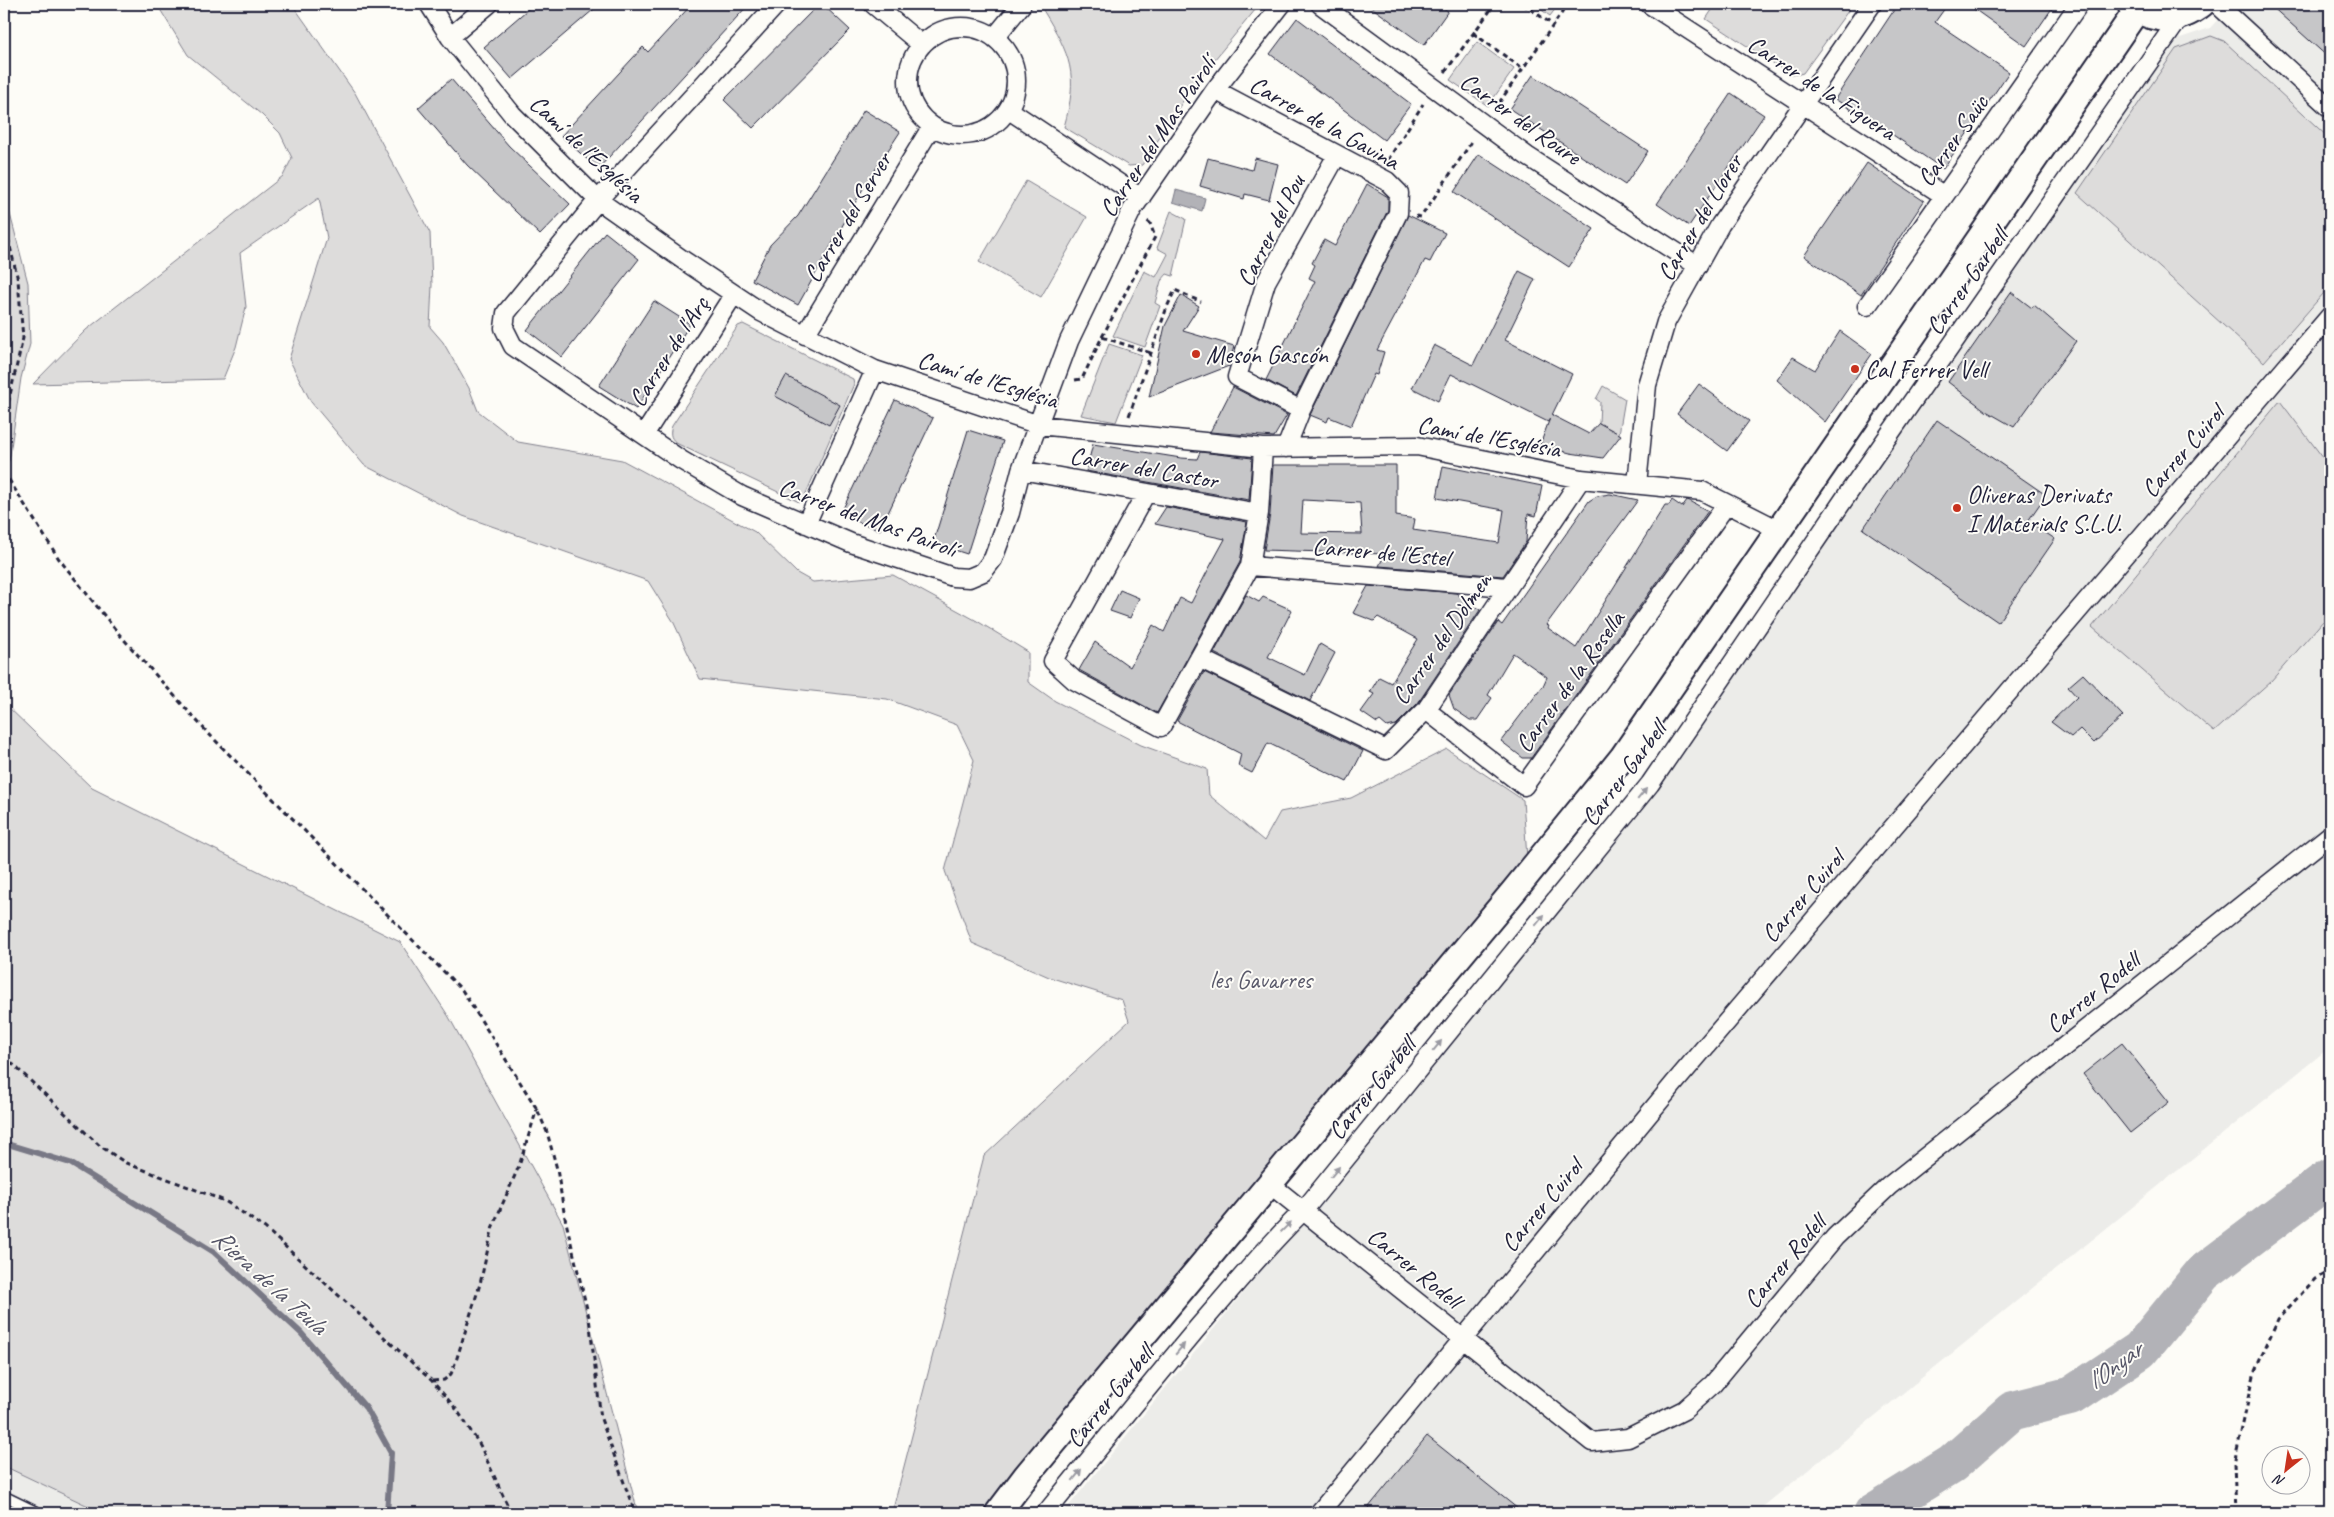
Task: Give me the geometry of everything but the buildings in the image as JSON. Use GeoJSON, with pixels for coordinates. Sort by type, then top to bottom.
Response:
{"type":"FeatureCollection","features":[{"type":"Feature","properties":{"kind":"main road"},"geometry":{"type":"LineString","coordinates":[[998,1513],[1026,1476],[1514,892],[1622,758],[2134,7],[2158,18],[2188,14],[2202,4]]}},
{"type":"Feature","properties":{"kind":"street","name":"Camí de l'Església"},"geometry":{"type":"LineString","coordinates":[[429,4],[450,37],[512,114],[598,200],[761,312],[875,370],[1039,425],[1263,448],[1417,446],[1581,479],[1702,491],[1779,530]]}},
{"type":"Feature","properties":{"kind":"street"},"geometry":{"type":"LineString","coordinates":[[450,37],[489,4]]}},
{"type":"Feature","properties":{"kind":"street"},"geometry":{"type":"LineString","coordinates":[[598,200],[778,4]]}},
{"type":"Feature","properties":{"kind":"street"},"geometry":{"type":"LineString","coordinates":[[873,4],[922,45]]}},
{"type":"Feature","properties":{"kind":"street"},"geometry":{"type":"LineString","coordinates":[[995,36],[1022,4]]}},
{"type":"Feature","properties":{"kind":"street","name":"Carrer del Mas Pairolí"},"geometry":{"type":"LineString","coordinates":[[598,200],[506,313],[504,328],[513,346],[644,435],[742,496],[851,543],[954,577],[969,578],[983,572],[993,559],[1010,513],[1021,470],[1039,425],[1068,341],[1137,204],[1215,90],[1282,4]]}},
{"type":"Feature","properties":{"kind":"street","name":"Carrer del Roure"},"geometry":{"type":"LineString","coordinates":[[1320,4],[1527,156],[1698,266]]}},
{"type":"Feature","properties":{"kind":"street","name":"Carrer de la Figuera"},"geometry":{"type":"LineString","coordinates":[[1649,4],[1943,195]]}},
{"type":"Feature","properties":{"kind":"street","name":"Carrer del Llorer"},"geometry":{"type":"LineString","coordinates":[[1638,484],[1647,385],[1666,322],[1720,225],[1802,103],[1872,4]]}},
{"type":"Feature","properties":{"kind":"street","name":"Carrer Saüc"},"geometry":{"type":"LineString","coordinates":[[1867,306],[1943,195],[2079,4]]}},
{"type":"Feature","properties":{"kind":"street"},"geometry":{"type":"LineString","coordinates":[[2217,4],[2330,108]]}},
{"type":"Feature","properties":{"kind":"street","name":"Carrer Garbell"},"geometry":{"type":"LineString","coordinates":[[1046,1513],[1127,1412],[1273,1240],[1304,1210],[1650,784],[1839,506],[2181,16]]}},
{"type":"Feature","properties":{"kind":"street"},"geometry":{"type":"LineString","coordinates":[[969,26],[995,36],[1008,50],[1018,78],[1017,88],[1009,110],[988,130],[970,135],[955,135],[941,132],[925,121],[913,104],[908,81],[911,62],[922,45],[930,37],[943,30],[969,26]]}},
{"type":"Feature","properties":{"kind":"street","name":"Carrer de la Gavina"},"geometry":{"type":"LineString","coordinates":[[1215,90],[1387,181],[1399,193],[1398,213]]}},
{"type":"Feature","properties":{"kind":"street"},"geometry":{"type":"LineString","coordinates":[[1009,110],[1137,204]]}},
{"type":"Feature","properties":{"kind":"street","name":"Carrer del Server"},"geometry":{"type":"LineString","coordinates":[[806,335],[932,126]]}},
{"type":"Feature","properties":{"kind":"street","name":"Carrer del Pou"},"geometry":{"type":"LineString","coordinates":[[1301,410],[1237,377],[1266,282],[1337,155]]}},
{"type":"Feature","properties":{"kind":"street"},"geometry":{"type":"LineString","coordinates":[[1286,448],[1301,410],[1398,213]]}},
{"type":"Feature","properties":{"kind":"street","name":"Carrer de l'Arç"},"geometry":{"type":"LineString","coordinates":[[644,435],[734,294]]}},
{"type":"Feature","properties":{"kind":"street","name":"Carrer Cuirol"},"geometry":{"type":"LineString","coordinates":[[1319,1513],[1677,1080],[2330,316]]}},
{"type":"Feature","properties":{"kind":"street"},"geometry":{"type":"LineString","coordinates":[[806,524],[875,370]]}},
{"type":"Feature","properties":{"kind":"street"},"geometry":{"type":"LineString","coordinates":[[1146,493],[1053,661],[1074,680],[1161,727],[1250,566],[1259,513],[1263,448]]}},
{"type":"Feature","properties":{"kind":"street","name":"Carrer del Castor"},"geometry":{"type":"LineString","coordinates":[[1021,470],[1259,513]]}},
{"type":"Feature","properties":{"kind":"street","name":"Carrer del Dòlmen"},"geometry":{"type":"LineString","coordinates":[[1199,658],[1386,750],[1426,710],[1581,479]]}},
{"type":"Feature","properties":{"kind":"street","name":"Carrer de la Rosella"},"geometry":{"type":"LineString","coordinates":[[1426,710],[1524,786],[1727,504]]}},
{"type":"Feature","properties":{"kind":"street","name":"Carrer de l'Estel"},"geometry":{"type":"LineString","coordinates":[[1250,566],[1507,587]]}},
{"type":"Feature","properties":{"kind":"street","name":"Carrer Rodell"},"geometry":{"type":"LineString","coordinates":[[1271,1184],[1592,1442],[1628,1438],[1684,1410],[1714,1384],[1835,1237],[1889,1186],[2330,835]]}},
{"type":"Feature","properties":{"kind":"lane"},"geometry":{"type":"LineString","coordinates":[[4,1496],[39,1513]]}},
{"type":"Feature","properties":{"kind":"path"},"geometry":{"type":"LineString","coordinates":[[1378,176],[1434,87],[1495,4]]}},
{"type":"Feature","properties":{"kind":"path"},"geometry":{"type":"LineString","coordinates":[[1523,4],[1553,25]]}},
{"type":"Feature","properties":{"kind":"path"},"geometry":{"type":"LineString","coordinates":[[1398,213],[1421,217],[1568,4]]}},
{"type":"Feature","properties":{"kind":"path"},"geometry":{"type":"LineString","coordinates":[[1473,33],[1523,69]]}},
{"type":"Feature","properties":{"kind":"path"},"geometry":{"type":"LineString","coordinates":[[1053,385],[1082,379],[1102,337],[1155,238],[1150,223],[1137,204]]}},
{"type":"Feature","properties":{"kind":"path"},"geometry":{"type":"LineString","coordinates":[[4,221],[18,280],[23,338],[4,421]]}},
{"type":"Feature","properties":{"kind":"path"},"geometry":{"type":"LineString","coordinates":[[1124,433],[1167,307],[1175,290],[1201,302]]}},
{"type":"Feature","properties":{"kind":"path"},"geometry":{"type":"LineString","coordinates":[[1102,337],[1151,353]]}},
{"type":"Feature","properties":{"kind":"path"},"geometry":{"type":"LineString","coordinates":[[4,472],[59,559],[119,634],[206,731],[462,990],[537,1109],[547,1132],[557,1169],[565,1218],[589,1317],[601,1419],[636,1513]]}},
{"type":"Feature","properties":{"kind":"path"},"geometry":{"type":"LineString","coordinates":[[4,1056],[100,1146],[126,1164],[225,1201],[265,1228],[432,1381],[457,1410],[480,1445],[511,1513]]}},
{"type":"Feature","properties":{"kind":"path"},"geometry":{"type":"LineString","coordinates":[[432,1381],[444,1380],[450,1374],[456,1361],[480,1284],[493,1226],[519,1166],[537,1109]]}},
{"type":"Feature","properties":{"kind":"path"},"geometry":{"type":"LineString","coordinates":[[2236,1513],[2234,1463],[2255,1371],[2278,1319],[2315,1279],[2330,1272]]}},
{"type":"Feature","properties":{"kind":"shaded area"},"geometry":{"type":"Polygon","coordinates":[[[2232,4],[2330,4],[2330,1047],[1755,1513],[1063,1513],[1656,788],[2174,40],[2210,28],[2232,4]]]}},
{"type":"Feature","properties":{"kind":"shaded area"},"geometry":{"type":"Polygon","coordinates":[[[1176,190],[1205,198],[1202,211],[1173,202],[1176,190]]]}},
{"type":"Feature","properties":{"kind":"shaded area"},"geometry":{"type":"Polygon","coordinates":[[[4,1466],[103,1513],[4,1513],[4,1466]]]}},
{"type":"Feature","properties":{"kind":"green space","name":"les Gavarres"},"geometry":{"type":"Polygon","coordinates":[[[128,4],[292,4],[355,93],[430,233],[432,285],[430,327],[443,342],[469,388],[478,411],[518,442],[622,460],[755,532],[797,573],[813,582],[893,575],[977,621],[1028,652],[1028,682],[1055,701],[1141,745],[1207,769],[1209,795],[1264,841],[1280,812],[1351,798],[1447,749],[1523,800],[1528,873],[991,1513],[892,1513],[984,1156],[1129,1021],[1122,1000],[1049,977],[972,943],[945,871],[974,760],[957,725],[887,699],[700,679],[673,621],[648,581],[463,516],[364,465],[311,402],[289,359],[327,238],[319,198],[240,253],[246,307],[236,347],[223,379],[33,384],[86,330],[283,176],[292,158],[280,133],[262,115],[188,55],[158,6],[128,4]]]}},
{"type":"Feature","properties":{"kind":"green space"},"geometry":{"type":"Polygon","coordinates":[[[1048,4],[1260,4],[1192,87],[1142,165],[1129,166],[1064,127],[1071,93],[1070,66],[1060,40],[1043,10],[1048,4]]]}},
{"type":"Feature","properties":{"kind":"green space"},"geometry":{"type":"Polygon","coordinates":[[[1533,4],[1559,4],[1550,16],[1533,4]]]}},
{"type":"Feature","properties":{"kind":"green space"},"geometry":{"type":"Polygon","coordinates":[[[1709,4],[1853,4],[1803,73],[1795,74],[1782,69],[1706,19],[1714,7],[1709,4]]]}},
{"type":"Feature","properties":{"kind":"green space"},"geometry":{"type":"Polygon","coordinates":[[[2211,36],[2224,41],[2330,139],[2330,286],[2264,362],[2077,193],[2176,49],[2211,36]]]}},
{"type":"Feature","properties":{"kind":"green space"},"geometry":{"type":"Polygon","coordinates":[[[1477,42],[1514,69],[1488,106],[1450,80],[1477,42]]]}},
{"type":"Feature","properties":{"kind":"green space"},"geometry":{"type":"Polygon","coordinates":[[[1026,181],[1087,217],[1041,297],[979,262],[1026,181]]]}},
{"type":"Feature","properties":{"kind":"green space"},"geometry":{"type":"Polygon","coordinates":[[[4,191],[28,283],[30,344],[21,378],[9,461],[4,466],[4,191]]]}},
{"type":"Feature","properties":{"kind":"green space"},"geometry":{"type":"Polygon","coordinates":[[[1171,211],[1186,219],[1173,276],[1167,274],[1161,281],[1155,303],[1160,306],[1145,347],[1113,336],[1144,271],[1156,277],[1168,254],[1157,248],[1171,211]]]}},
{"type":"Feature","properties":{"kind":"green space"},"geometry":{"type":"Polygon","coordinates":[[[743,324],[853,379],[854,384],[804,498],[799,502],[678,444],[671,437],[672,426],[738,326],[743,324]]]}},
{"type":"Feature","properties":{"kind":"green space"},"geometry":{"type":"Polygon","coordinates":[[[1109,344],[1142,355],[1116,422],[1081,415],[1109,344]]]}},
{"type":"Feature","properties":{"kind":"green space"},"geometry":{"type":"Polygon","coordinates":[[[1603,386],[1625,399],[1619,434],[1599,423],[1600,402],[1596,399],[1603,386]]]}},
{"type":"Feature","properties":{"kind":"green space"},"geometry":{"type":"Polygon","coordinates":[[[2280,401],[2330,467],[2330,613],[2271,681],[2214,732],[2092,627],[2280,401]]]}},
{"type":"Feature","properties":{"kind":"green space"},"geometry":{"type":"Polygon","coordinates":[[[4,703],[92,788],[400,942],[449,1017],[563,1224],[638,1513],[103,1513],[4,1466],[4,703]]]}},
{"type":"Feature","properties":{"kind":"waterway","name":"Riera de la Teula"},"geometry":{"type":"LineString","coordinates":[[4,1143],[70,1163],[214,1252],[301,1333],[366,1408],[391,1453],[387,1513]]}},
{"type":"Feature","properties":{"kind":"waterway","name":"l'Onyar"},"geometry":{"type":"LineString","coordinates":[[1873,1513],[1952,1464],[2012,1411],[2071,1396],[2140,1350],[2203,1273],[2330,1177]]}},
{"type":"Feature","properties":{"kind":"place","name":"Mesón Gascón"},"geometry":{"type":"Point","coordinates":[1196,354]}},
{"type":"Feature","properties":{"kind":"place","name":"Cal Ferrer Vell"},"geometry":{"type":"Point","coordinates":[1855,369]}},
{"type":"Feature","properties":{"kind":"place","name":"Oliveras Derivats I Materials S.L.U."},"geometry":{"type":"Point","coordinates":[1957,508]}}]}
